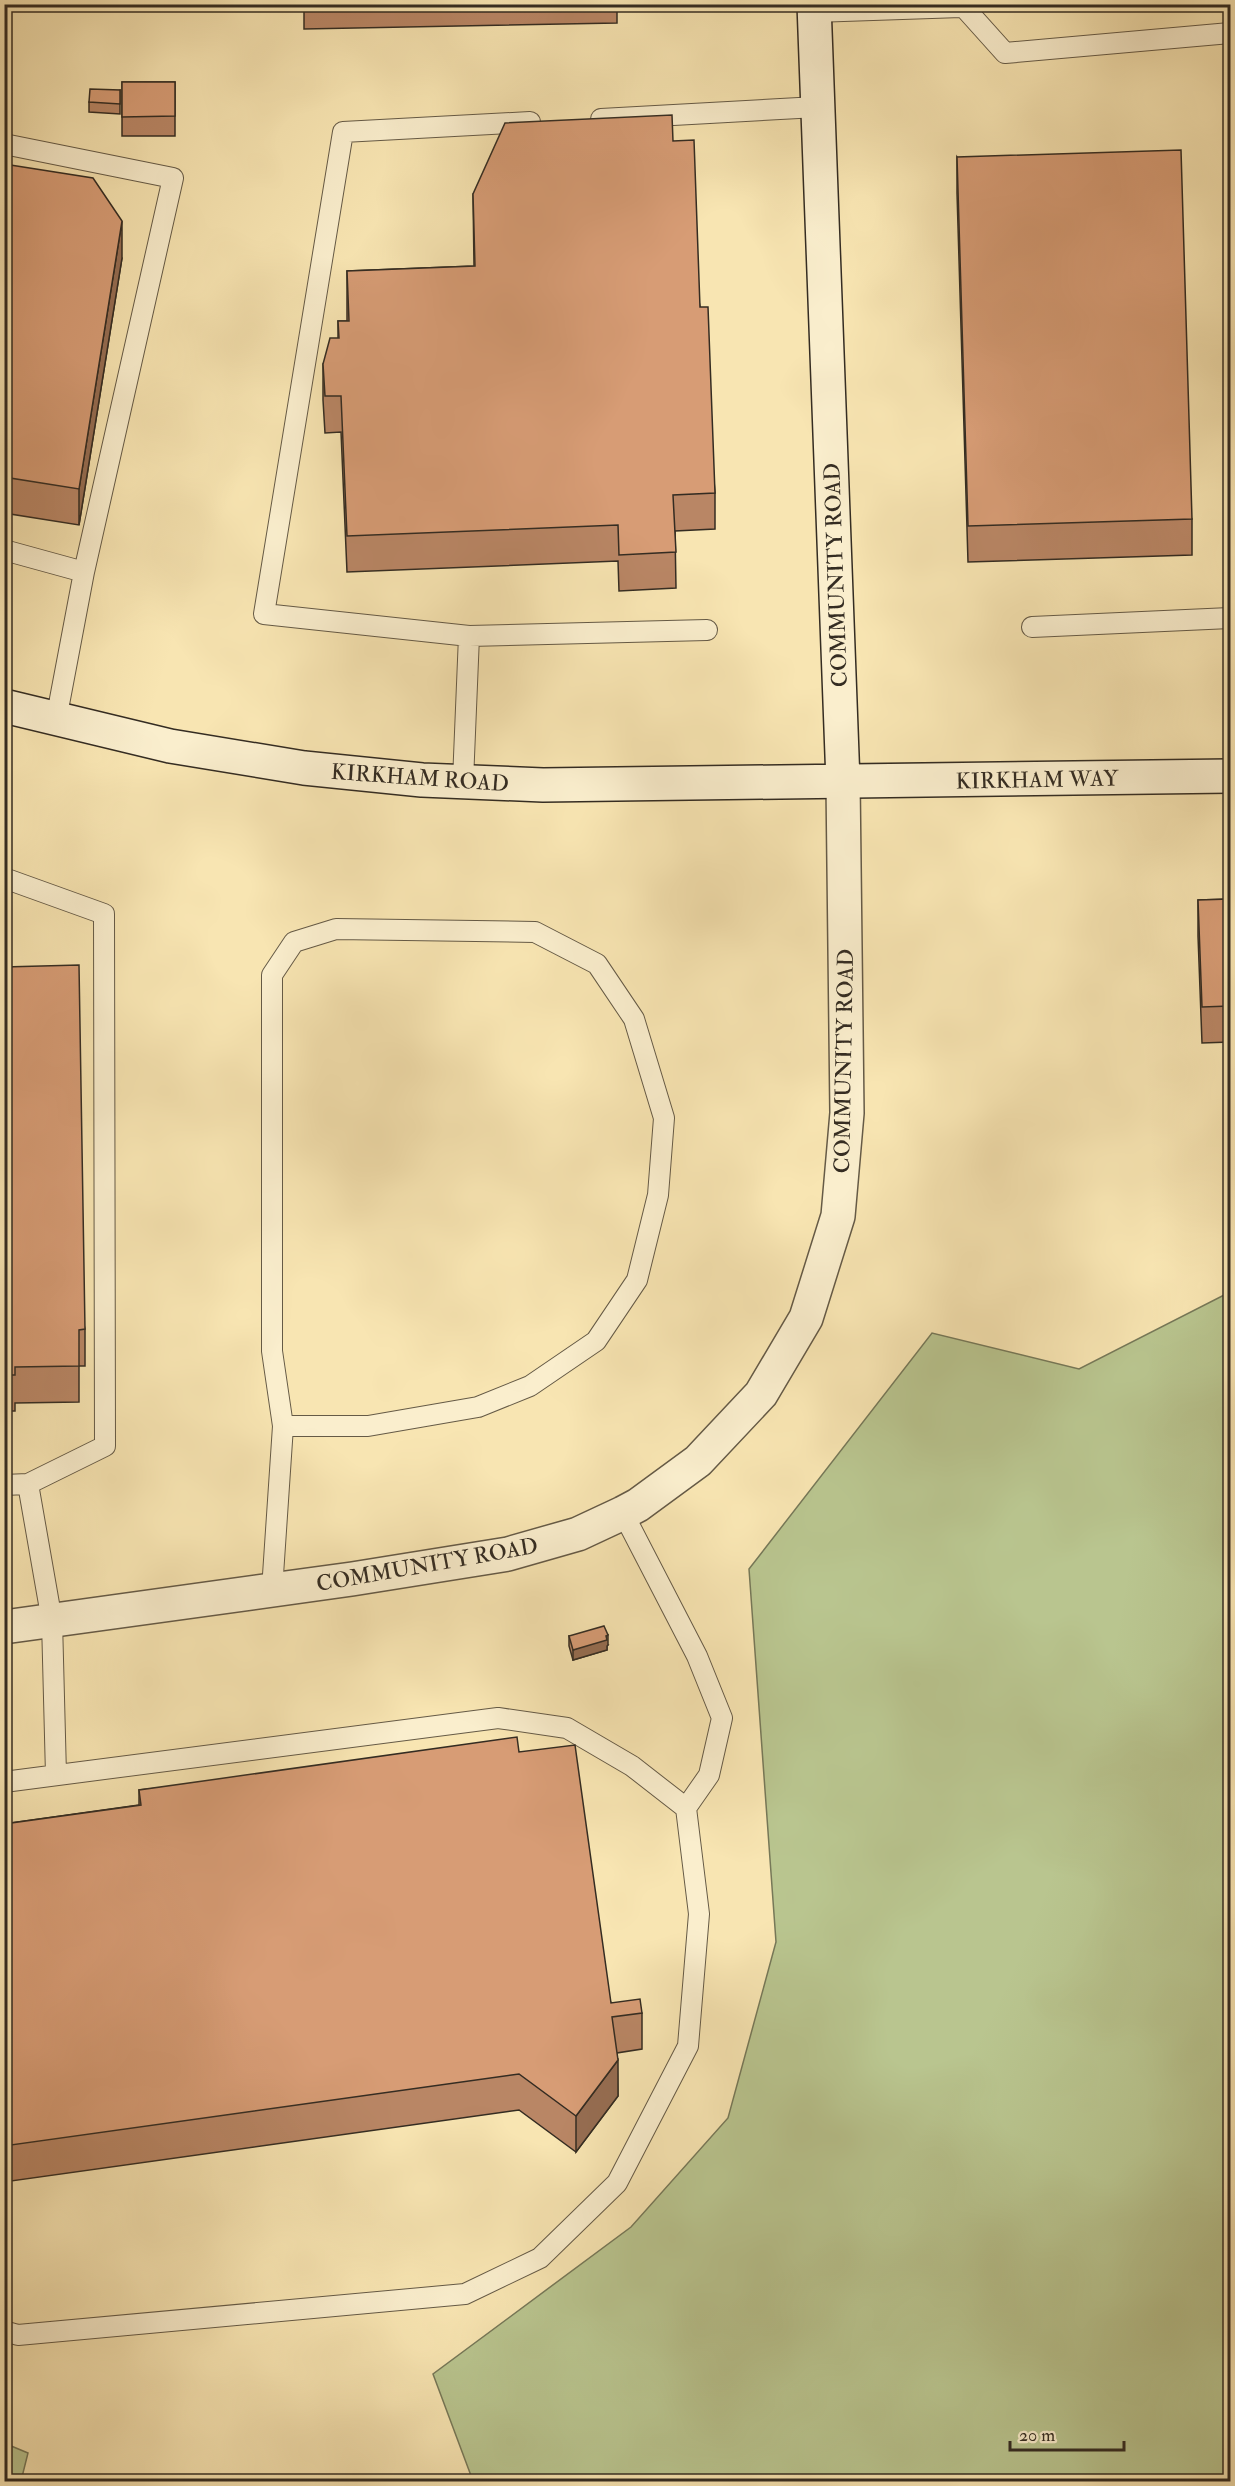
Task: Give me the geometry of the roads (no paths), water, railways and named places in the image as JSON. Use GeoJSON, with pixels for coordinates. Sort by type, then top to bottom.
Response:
{"type":"FeatureCollection","features":[{"type":"Feature","properties":{"kind":"main road","name":"COMMUNITY ROAD"},"geometry":{"type":"LineString","coordinates":[[4,1628],[508,1554],[578,1534],[638,1505],[698,1461],[761,1394],[806,1318],[838,1216],[847,1113],[843,782],[814,8]]}},
{"type":"Feature","properties":{"kind":"main road","name":"KIRKHAM ROAD"},"geometry":{"type":"LineString","coordinates":[[4,706],[170,746],[304,768],[543,785],[843,782]]}},
{"type":"Feature","properties":{"kind":"main road","name":"KIRKHAM WAY"},"geometry":{"type":"LineString","coordinates":[[843,782],[1230,776]]}},
{"type":"Feature","properties":{"kind":"lane"},"geometry":{"type":"LineString","coordinates":[[814,8],[961,6],[1005,53],[1230,33]]}},
{"type":"Feature","properties":{"kind":"lane"},"geometry":{"type":"LineString","coordinates":[[580,120],[818,107]]}},
{"type":"Feature","properties":{"kind":"lane"},"geometry":{"type":"LineString","coordinates":[[545,122],[343,132],[264,614],[469,636],[707,630]]}},
{"type":"Feature","properties":{"kind":"lane"},"geometry":{"type":"LineString","coordinates":[[4,144],[173,178],[84,572],[56,720]]}},
{"type":"Feature","properties":{"kind":"lane"},"geometry":{"type":"LineString","coordinates":[[4,550],[84,572]]}},
{"type":"Feature","properties":{"kind":"lane"},"geometry":{"type":"LineString","coordinates":[[1032,627],[1230,618]]}},
{"type":"Feature","properties":{"kind":"lane"},"geometry":{"type":"LineString","coordinates":[[463,781],[469,636]]}},
{"type":"Feature","properties":{"kind":"lane"},"geometry":{"type":"LineString","coordinates":[[4,878],[104,914],[105,1446],[28,1484],[4,1485]]}},
{"type":"Feature","properties":{"kind":"lane"},"geometry":{"type":"LineString","coordinates":[[272,1590],[283,1426],[272,1351],[272,975],[294,942],[336,929],[535,932],[597,964],[634,1019],[663,1118],[658,1195],[637,1280],[596,1341],[530,1386],[478,1407],[368,1426],[283,1426]]}},
{"type":"Feature","properties":{"kind":"lane"},"geometry":{"type":"LineString","coordinates":[[28,1484],[52,1621],[56,1775]]}},
{"type":"Feature","properties":{"kind":"lane"},"geometry":{"type":"LineString","coordinates":[[4,2331],[18,2335],[465,2294],[540,2258],[617,2183],[688,2046],[699,1914],[686,1808],[709,1775],[722,1718],[697,1656],[623,1513]]}},
{"type":"Feature","properties":{"kind":"lane"},"geometry":{"type":"LineString","coordinates":[[4,1782],[498,1718],[567,1728],[632,1766],[686,1808]]}}]}
